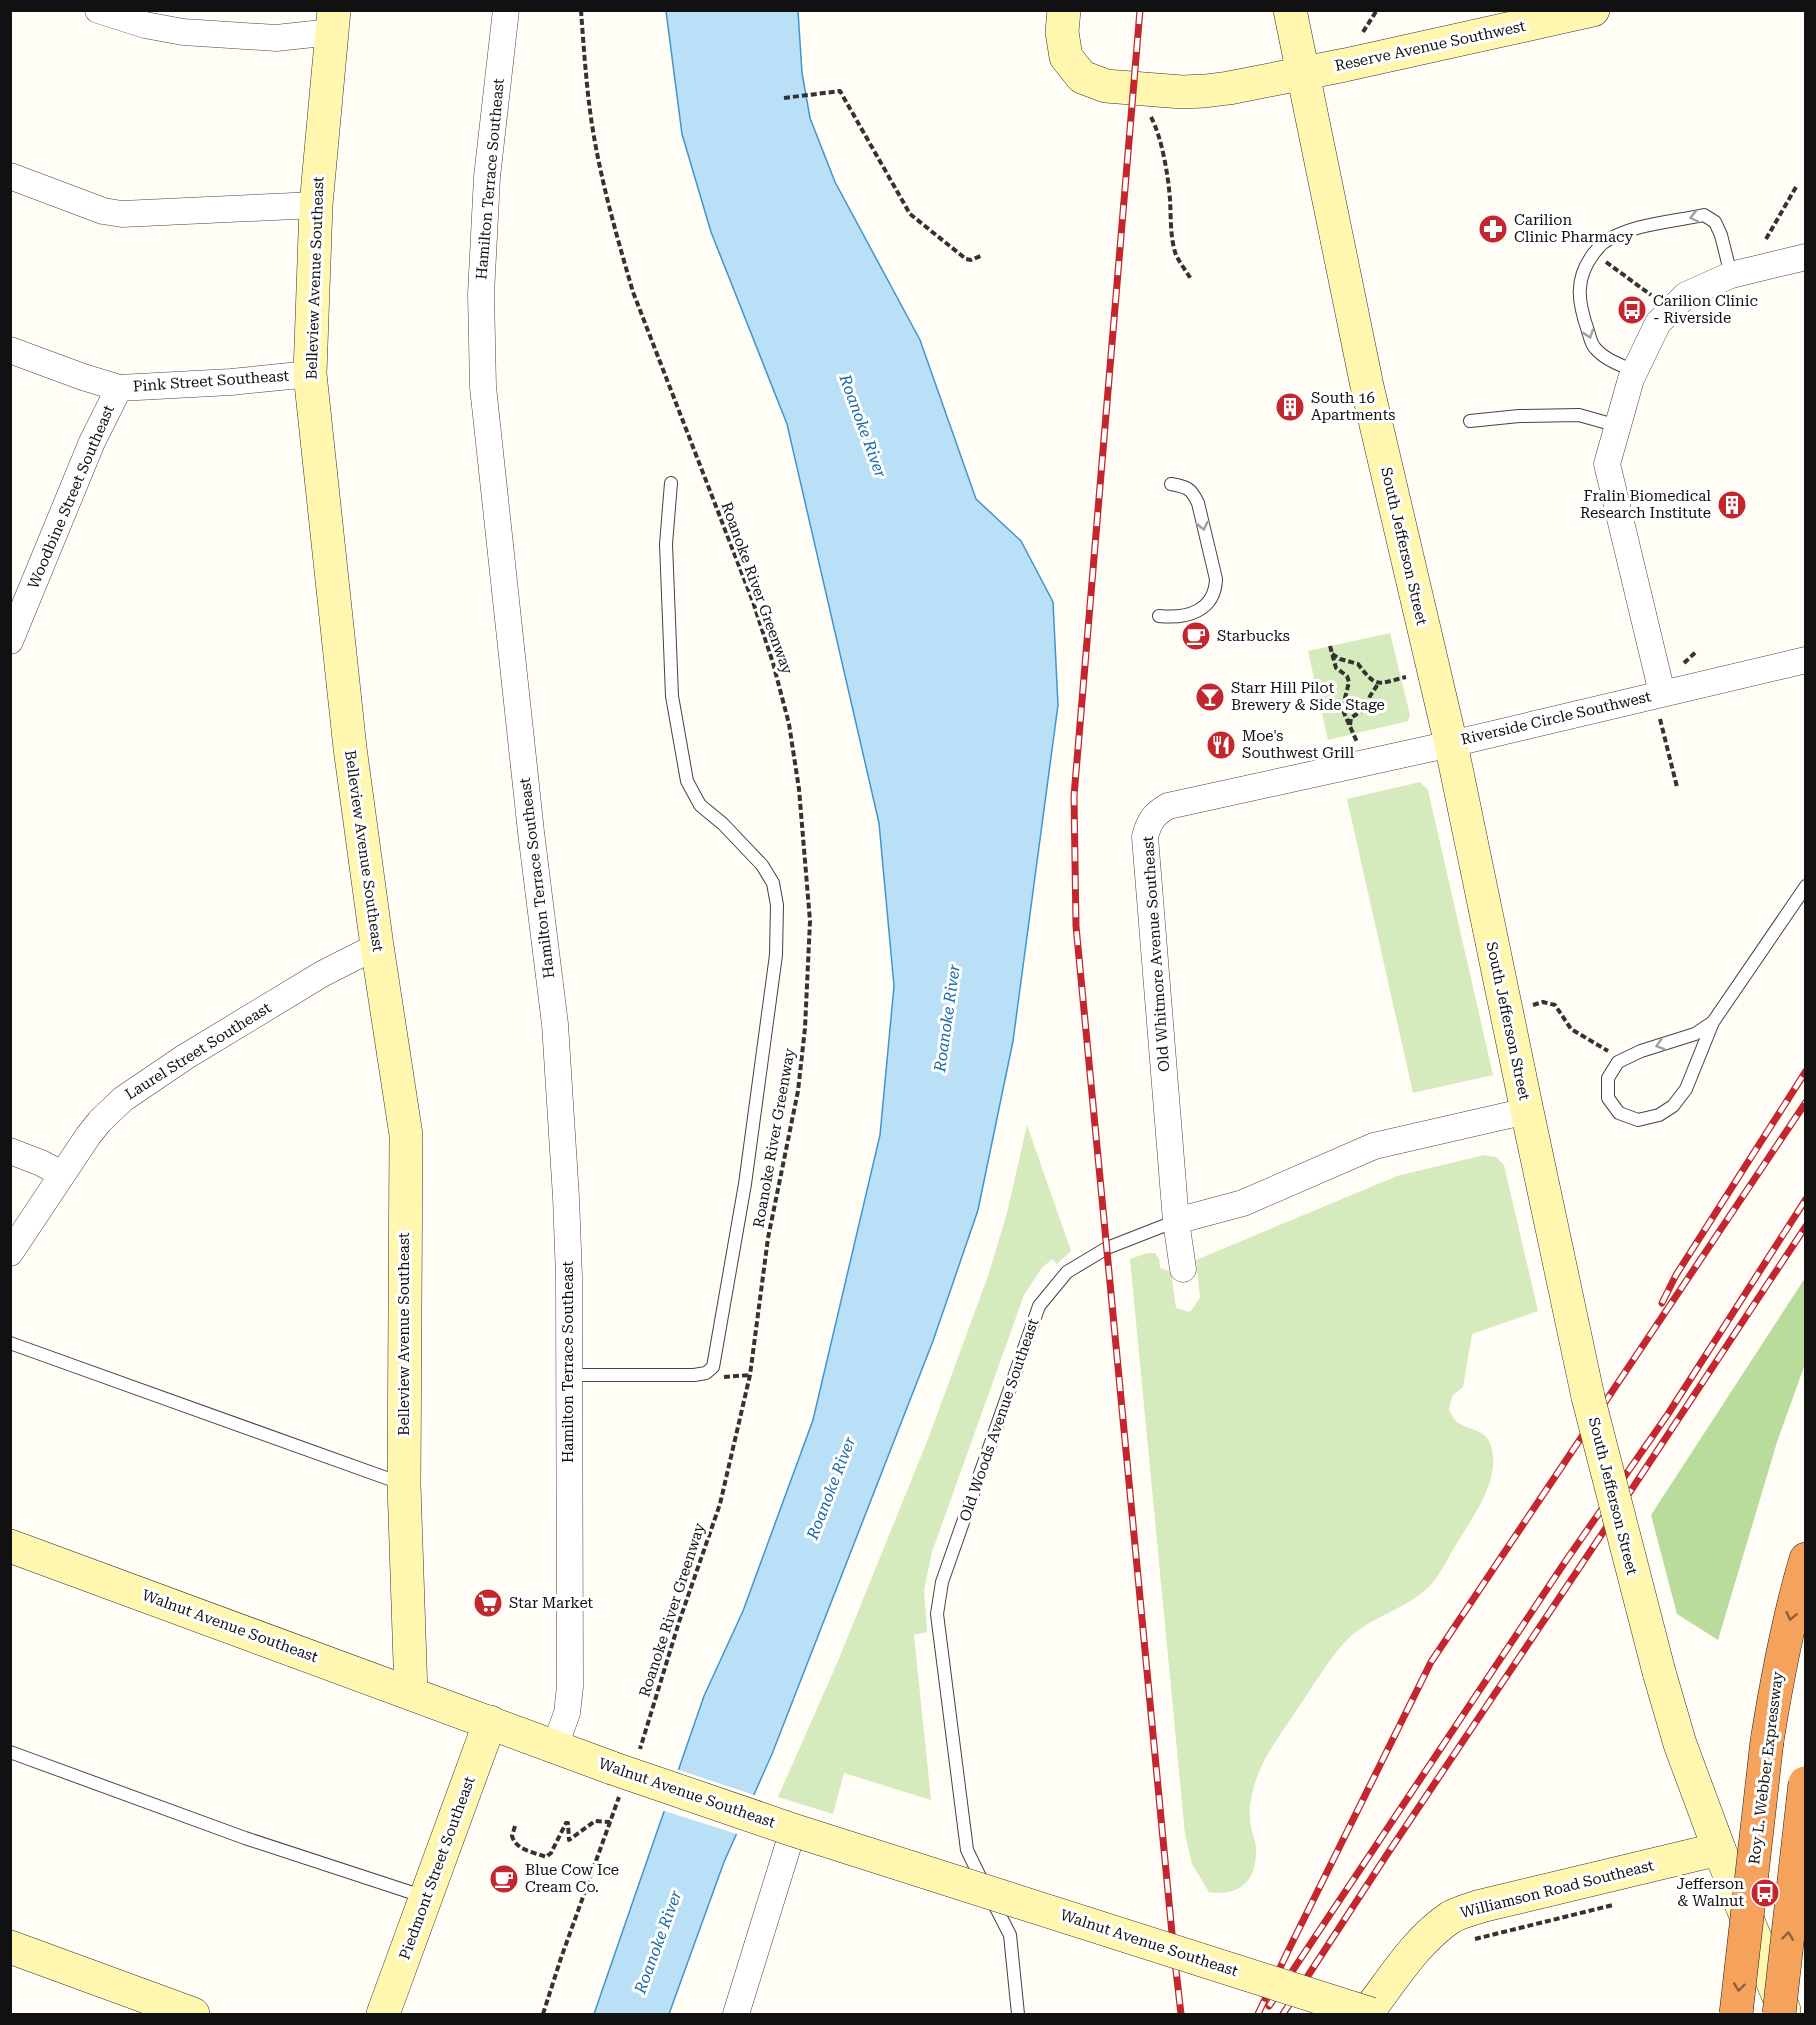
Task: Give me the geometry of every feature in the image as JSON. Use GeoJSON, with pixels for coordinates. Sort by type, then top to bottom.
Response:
{"type":"FeatureCollection","features":[{"type":"Feature","properties":{"kind":"highway","name":"Roy L. Webber Expressway"},"geometry":{"type":"LineString","coordinates":[[1736,2014],[1767,1741],[1795,1594],[1806,1559]]}},
{"type":"Feature","properties":{"kind":"highway"},"geometry":{"type":"LineString","coordinates":[[1779,2014],[1805,1782]]}},
{"type":"Feature","properties":{"kind":"main road","name":"Reserve Avenue Southwest"},"geometry":{"type":"LineString","coordinates":[[1064,10],[1062,32],[1066,57],[1082,77],[1106,86],[1205,91],[1303,73],[1593,10]]}},
{"type":"Feature","properties":{"kind":"main road","name":"South Jefferson Street"},"geometry":{"type":"LineString","coordinates":[[1290,10],[1367,386],[1451,744],[1588,1397],[1659,1672],[1680,1744],[1719,1849],[1786,2014]]}},
{"type":"Feature","properties":{"kind":"main road","name":"Belleview Avenue Southeast"},"geometry":{"type":"LineString","coordinates":[[333,21],[316,204],[310,374],[350,748],[406,1135],[404,1485],[411,1693]]}},
{"type":"Feature","properties":{"kind":"main road","name":"Walnut Avenue Southeast"},"geometry":{"type":"LineString","coordinates":[[10,1546],[612,1768],[793,1830],[1371,2014]]}},
{"type":"Feature","properties":{"kind":"main road","name":"Piedmont Street Southeast"},"geometry":{"type":"LineString","coordinates":[[383,2014],[490,1722]]}},
{"type":"Feature","properties":{"kind":"main road","name":"Williamson Road Southeast"},"geometry":{"type":"LineString","coordinates":[[1366,2014],[1412,1953],[1430,1934],[1453,1916],[1481,1906],[1719,1849]]}},
{"type":"Feature","properties":{"kind":"main road"},"geometry":{"type":"LineString","coordinates":[[10,1947],[193,2014]]}},
{"type":"Feature","properties":{"kind":"street"},"geometry":{"type":"LineString","coordinates":[[98,10],[145,25],[183,32],[276,38],[333,21]]}},
{"type":"Feature","properties":{"kind":"street","name":"Hamilton Terrace Southeast"},"geometry":{"type":"LineString","coordinates":[[506,10],[487,177],[481,294],[483,387],[531,832],[555,1024],[566,1197],[570,1687],[567,1713],[555,1746]]}},
{"type":"Feature","properties":{"kind":"street"},"geometry":{"type":"LineString","coordinates":[[10,176],[103,211],[122,214],[316,204]]}},
{"type":"Feature","properties":{"kind":"street","name":"Riverside Circle Southwest"},"geometry":{"type":"LineString","coordinates":[[1662,693],[1607,464],[1634,371],[1658,323],[1686,295],[1731,275],[1806,257]]}},
{"type":"Feature","properties":{"kind":"street","name":"Pink Street Southeast"},"geometry":{"type":"LineString","coordinates":[[10,350],[119,388],[310,374]]}},
{"type":"Feature","properties":{"kind":"street","name":"Woodbine Street Southeast"},"geometry":{"type":"LineString","coordinates":[[10,640],[92,442],[119,388]]}},
{"type":"Feature","properties":{"kind":"street","name":"Riverside Circle Southwest"},"geometry":{"type":"LineString","coordinates":[[1451,744],[1806,660]]}},
{"type":"Feature","properties":{"kind":"street","name":"Old Whitmore Avenue Southeast"},"geometry":{"type":"LineString","coordinates":[[1176,1221],[1145,837],[1148,824],[1156,813],[1168,806],[1451,744]]}},
{"type":"Feature","properties":{"kind":"street","name":"Laurel Street Southeast"},"geometry":{"type":"LineString","coordinates":[[10,1253],[88,1136],[123,1099],[185,1057],[322,974],[377,946]]}},
{"type":"Feature","properties":{"kind":"street","name":"Old Woods Avenue Southeast"},"geometry":{"type":"LineString","coordinates":[[1176,1221],[1243,1203],[1374,1146],[1527,1111]]}},
{"type":"Feature","properties":{"kind":"street"},"geometry":{"type":"LineString","coordinates":[[10,1150],[62,1174]]}},
{"type":"Feature","properties":{"kind":"street"},"geometry":{"type":"LineString","coordinates":[[1176,1221],[1183,1269]]}},
{"type":"Feature","properties":{"kind":"street"},"geometry":{"type":"LineString","coordinates":[[736,2014],[793,1830]]}},
{"type":"Feature","properties":{"kind":"lane"},"geometry":{"type":"LineString","coordinates":[[1634,371],[1603,356],[1593,346],[1586,326],[1579,299],[1580,279],[1587,262],[1600,244],[1619,234],[1704,214],[1716,222],[1722,235],[1731,275]]}},
{"type":"Feature","properties":{"kind":"lane"},"geometry":{"type":"LineString","coordinates":[[1470,421],[1519,416],[1579,415],[1618,426]]}},
{"type":"Feature","properties":{"kind":"lane"},"geometry":{"type":"LineString","coordinates":[[568,1375],[694,1375],[706,1373],[713,1367],[745,1184],[776,955],[777,905],[773,883],[762,865],[723,824],[700,805],[687,781],[672,696],[666,544],[671,483]]}},
{"type":"Feature","properties":{"kind":"lane"},"geometry":{"type":"LineString","coordinates":[[1159,616],[1174,618],[1188,614],[1211,602],[1216,591],[1216,579],[1198,503],[1186,487],[1172,484]]}},
{"type":"Feature","properties":{"kind":"lane"},"geometry":{"type":"LineString","coordinates":[[1713,1022],[1695,1034],[1641,1051],[1618,1062],[1608,1078],[1608,1098],[1619,1113],[1638,1120],[1659,1115],[1673,1106],[1686,1089],[1713,1022],[1806,886]]}},
{"type":"Feature","properties":{"kind":"lane","name":"Old Woods Avenue Southeast"},"geometry":{"type":"LineString","coordinates":[[1018,2014],[1010,1935],[967,1850],[937,1614],[942,1582],[1040,1306],[1067,1272],[1107,1248],[1176,1221]]}},
{"type":"Feature","properties":{"kind":"lane"},"geometry":{"type":"LineString","coordinates":[[10,1343],[404,1485]]}},
{"type":"Feature","properties":{"kind":"lane"},"geometry":{"type":"LineString","coordinates":[[10,1752],[246,1838],[426,1898]]}},
{"type":"Feature","properties":{"kind":"path","name":"Roanoke River Greenway"},"geometry":{"type":"LineString","coordinates":[[581,10],[588,94],[595,138],[621,250],[641,313],[753,602],[784,704],[800,789],[810,921],[805,1028],[798,1091],[768,1238],[750,1375],[720,1504],[679,1622],[641,1747]]}},
{"type":"Feature","properties":{"kind":"path"},"geometry":{"type":"LineString","coordinates":[[1355,33],[1363,32],[1377,10]]}},
{"type":"Feature","properties":{"kind":"path"},"geometry":{"type":"LineString","coordinates":[[1133,88],[1158,132],[1169,193],[1176,255],[1191,279]]}},
{"type":"Feature","properties":{"kind":"path"},"geometry":{"type":"LineString","coordinates":[[784,98],[840,91],[910,214],[928,231],[966,259],[970,260],[983,255]]}},
{"type":"Feature","properties":{"kind":"path"},"geometry":{"type":"LineString","coordinates":[[1766,239],[1796,187]]}},
{"type":"Feature","properties":{"kind":"path"},"geometry":{"type":"LineString","coordinates":[[1330,646],[1336,668],[1347,676],[1349,682],[1343,706],[1358,742]]}},
{"type":"Feature","properties":{"kind":"path"},"geometry":{"type":"LineString","coordinates":[[1684,663],[1697,651]]}},
{"type":"Feature","properties":{"kind":"path"},"geometry":{"type":"LineString","coordinates":[[1331,653],[1340,659],[1358,664],[1372,682],[1378,684],[1406,678]]}},
{"type":"Feature","properties":{"kind":"path"},"geometry":{"type":"LineString","coordinates":[[1350,726],[1351,718],[1367,707],[1370,696],[1378,684]]}},
{"type":"Feature","properties":{"kind":"path"},"geometry":{"type":"LineString","coordinates":[[1660,719],[1677,787]]}},
{"type":"Feature","properties":{"kind":"path"},"geometry":{"type":"LineString","coordinates":[[1533,1005],[1543,1002],[1555,1005],[1571,1029],[1608,1050],[1618,1062]]}},
{"type":"Feature","properties":{"kind":"path"},"geometry":{"type":"LineString","coordinates":[[543,2014],[615,1807]]}},
{"type":"Feature","properties":{"kind":"path"},"geometry":{"type":"LineString","coordinates":[[515,1826],[512,1836],[515,1844],[546,1857],[551,1853],[566,1823],[568,1823],[569,1840],[595,1821],[610,1822]]}},
{"type":"Feature","properties":{"kind":"path"},"geometry":{"type":"LineString","coordinates":[[1469,1940],[1614,1905]]}},
{"type":"Feature","properties":{"kind":"green space"},"geometry":{"type":"Polygon","coordinates":[[[1390,633],[1410,715],[1408,721],[1328,740],[1308,651],[1390,633]]]}},
{"type":"Feature","properties":{"kind":"green space"},"geometry":{"type":"Polygon","coordinates":[[[1420,782],[1428,790],[1493,1075],[1413,1093],[1347,799],[1420,782]]]}},
{"type":"Feature","properties":{"kind":"green space"},"geometry":{"type":"Polygon","coordinates":[[[1027,1125],[1071,1251],[1057,1264],[1052,1259],[1041,1269],[1024,1295],[932,1552],[924,1590],[927,1632],[914,1635],[931,1800],[844,1773],[833,1814],[778,1797],[838,1661],[928,1439],[988,1276],[1007,1213],[1027,1125]]]}},
{"type":"Feature","properties":{"kind":"green space"},"geometry":{"type":"Polygon","coordinates":[[[1484,1155],[1496,1157],[1504,1165],[1538,1311],[1472,1334],[1463,1387],[1452,1396],[1449,1410],[1455,1420],[1485,1435],[1490,1443],[1493,1469],[1490,1482],[1478,1508],[1439,1575],[1430,1586],[1415,1598],[1355,1632],[1324,1668],[1275,1743],[1257,1778],[1250,1807],[1256,1859],[1250,1877],[1245,1884],[1230,1892],[1209,1892],[1192,1864],[1185,1834],[1130,1259],[1147,1253],[1155,1253],[1159,1259],[1160,1268],[1171,1272],[1176,1308],[1190,1312],[1200,1298],[1196,1260],[1397,1176],[1484,1155]]]}},
{"type":"Feature","properties":{"kind":"green space"},"geometry":{"type":"Polygon","coordinates":[[[1805,1278],[1805,1364],[1777,1442],[1718,1640],[1677,1614],[1651,1515],[1805,1278]]]}},
{"type":"Feature","properties":{"kind":"water","name":"Roanoke River"},"geometry":{"type":"Polygon","coordinates":[[[666,11],[798,11],[802,73],[810,118],[835,182],[920,340],[976,499],[1021,541],[1053,602],[1058,705],[1013,1041],[978,1210],[933,1341],[772,1754],[724,1862],[669,2014],[594,2014],[704,1696],[743,1611],[813,1420],[880,1135],[894,986],[879,823],[787,424],[711,232],[682,134],[666,11]]]}},
{"type":"Feature","properties":{"kind":"pier"},"geometry":{"type":"Polygon","coordinates":[[[676,1769],[757,1796],[740,1835],[661,1810],[676,1769]]]}},
{"type":"Feature","properties":{"kind":"railway"},"geometry":{"type":"LineString","coordinates":[[1140,10],[1074,796],[1076,926],[1181,2014]]}},
{"type":"Feature","properties":{"kind":"railway"},"geometry":{"type":"LineString","coordinates":[[1662,1303],[1676,1275],[1806,1071]]}},
{"type":"Feature","properties":{"kind":"railway"},"geometry":{"type":"LineString","coordinates":[[1258,2014],[1431,1662],[1806,1102]]}},
{"type":"Feature","properties":{"kind":"railway"},"geometry":{"type":"LineString","coordinates":[[1269,2006],[1565,1562],[1668,1414],[1806,1199]]}},
{"type":"Feature","properties":{"kind":"railway"},"geometry":{"type":"LineString","coordinates":[[1283,2014],[1806,1226]]}},
{"type":"Feature","properties":{"kind":"place","name":"Carilion Clinic Pharmacy"},"geometry":{"type":"Point","coordinates":[1493,229]}},
{"type":"Feature","properties":{"kind":"place","name":"Carilion Clinic - Riverside"},"geometry":{"type":"Point","coordinates":[1632,310]}},
{"type":"Feature","properties":{"kind":"place","name":"South 16 Apartments"},"geometry":{"type":"Point","coordinates":[1290,407]}},
{"type":"Feature","properties":{"kind":"place","name":"Fralin Biomedical Research Institute"},"geometry":{"type":"Point","coordinates":[1732,505]}},
{"type":"Feature","properties":{"kind":"place","name":"Starbucks"},"geometry":{"type":"Point","coordinates":[1196,636]}},
{"type":"Feature","properties":{"kind":"place","name":"Starr Hill Pilot Brewery & Side Stage"},"geometry":{"type":"Point","coordinates":[1210,697]}},
{"type":"Feature","properties":{"kind":"place","name":"Moe's Southwest Grill"},"geometry":{"type":"Point","coordinates":[1221,745]}},
{"type":"Feature","properties":{"kind":"place","name":"Star Market"},"geometry":{"type":"Point","coordinates":[488,1603]}},
{"type":"Feature","properties":{"kind":"place","name":"Blue Cow Ice Cream Co."},"geometry":{"type":"Point","coordinates":[504,1879]}},
{"type":"Feature","properties":{"kind":"place","name":"Jefferson & Walnut"},"geometry":{"type":"Point","coordinates":[1765,1893]}}]}
